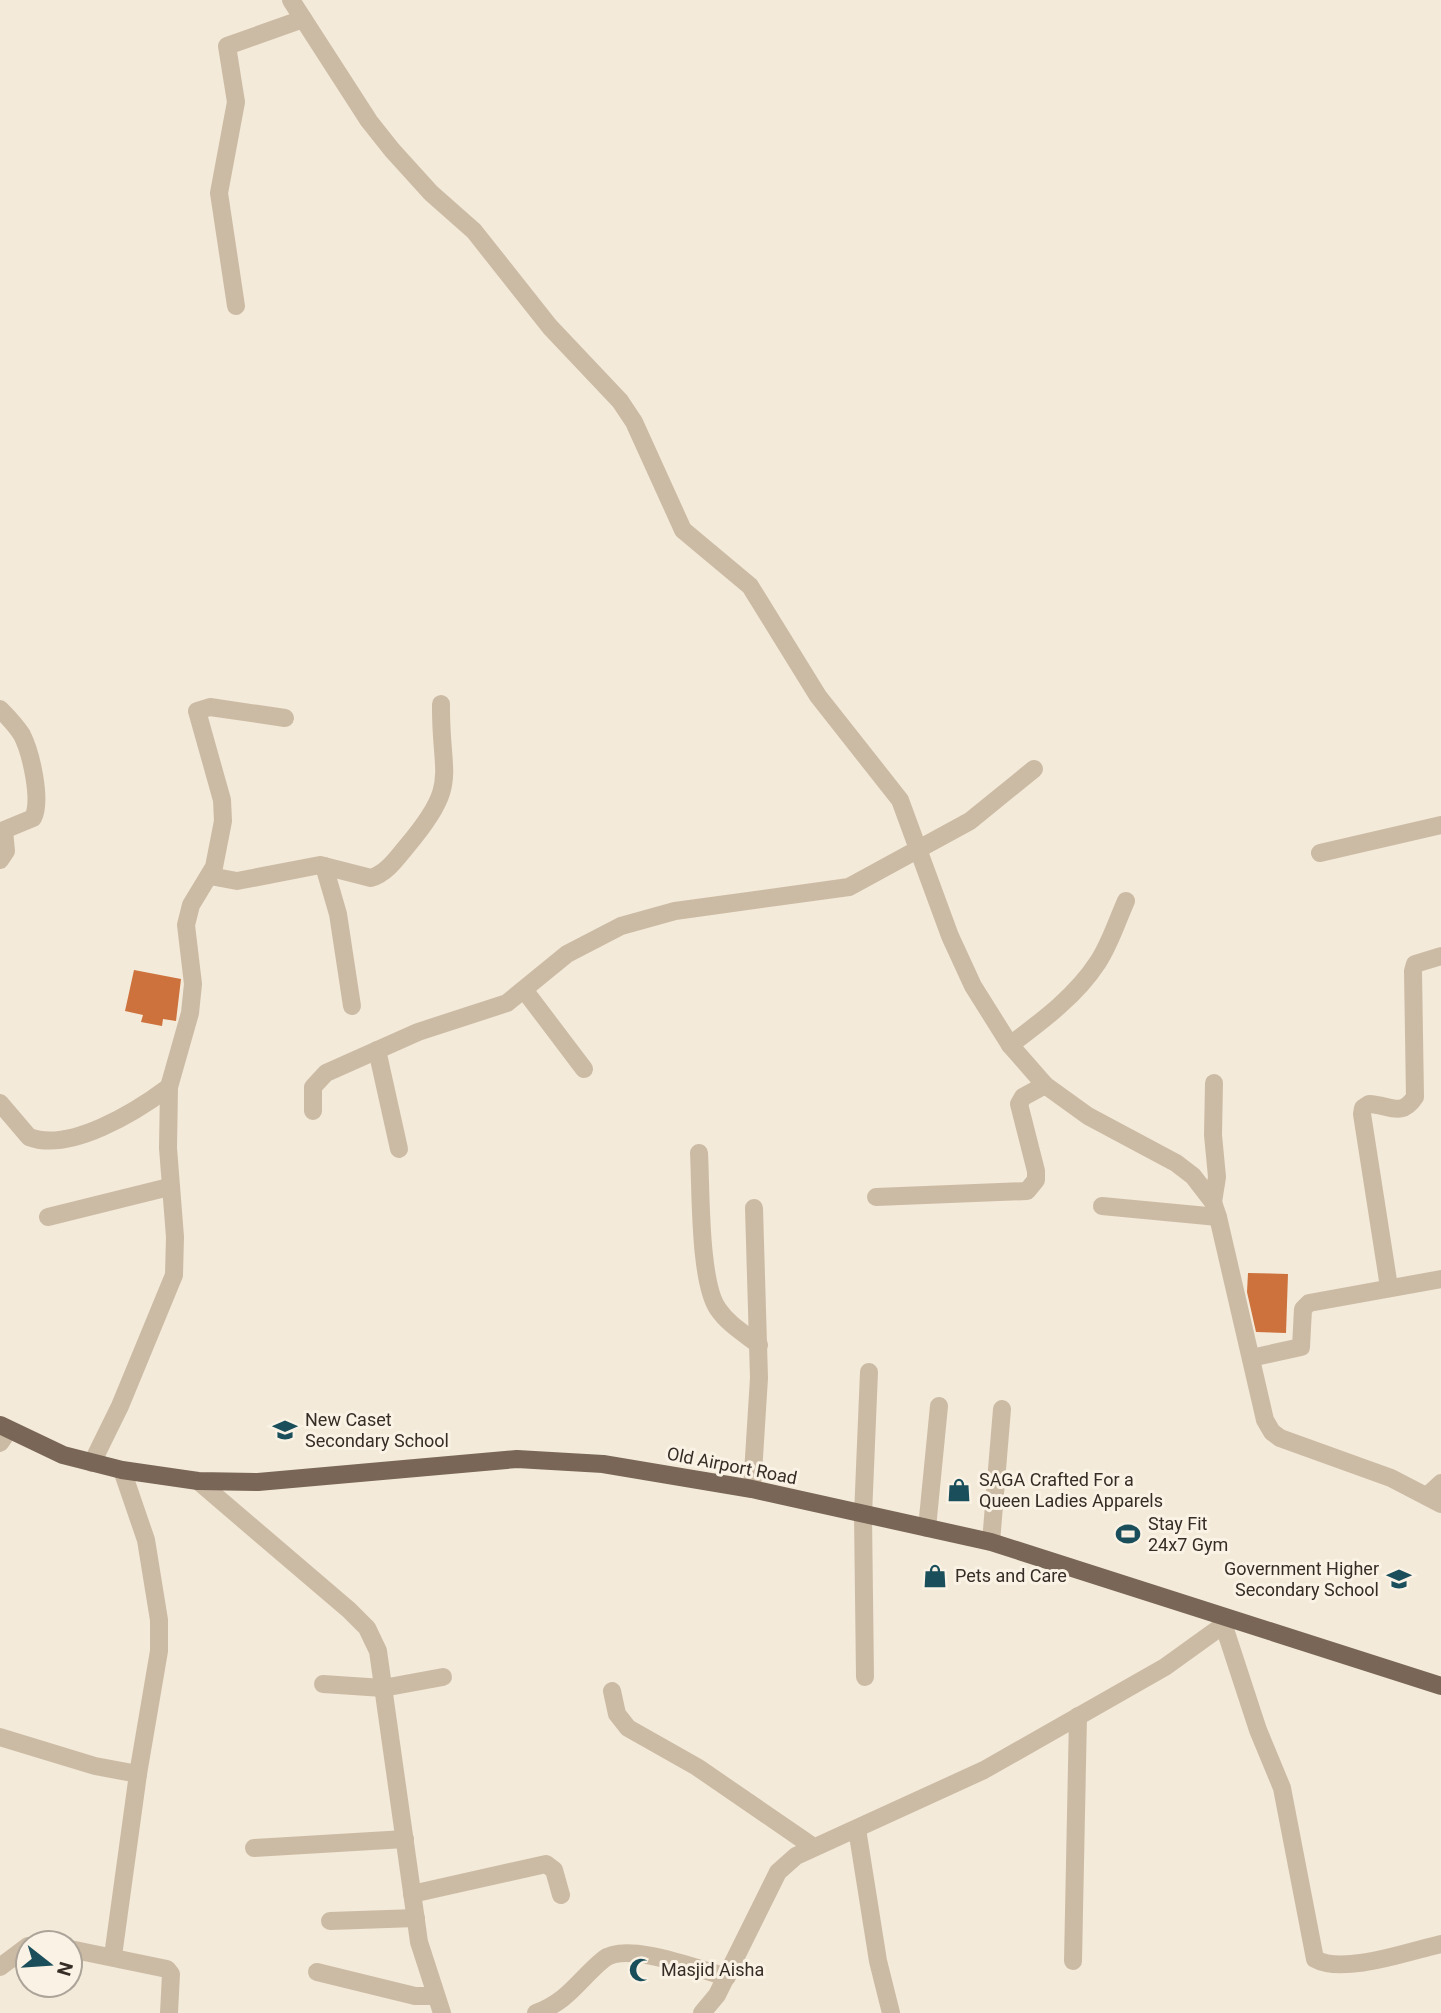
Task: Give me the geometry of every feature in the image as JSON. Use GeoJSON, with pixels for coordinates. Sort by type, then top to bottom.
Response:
{"type":"FeatureCollection","features":[{"type":"Feature","properties":{"kind":"main road","name":"Old Airport Road"},"geometry":{"type":"LineString","coordinates":[[3,1433],[63,1455],[122,1470],[198,1481],[258,1482],[517,1459],[603,1464],[752,1489],[991,1542],[1221,1620],[1441,1686]]}},
{"type":"Feature","properties":{"kind":"street"},"geometry":{"type":"LineString","coordinates":[[291,0],[392,150],[431,193],[474,231],[550,327],[620,401],[634,422],[683,530],[750,586],[818,696],[900,800],[950,936],[972,986],[1010,1045],[1045,1085],[1088,1116],[1176,1163],[1193,1177],[1215,1209]]}},
{"type":"Feature","properties":{"kind":"street"},"geometry":{"type":"LineString","coordinates":[[236,306],[219,193],[236,102],[227,46],[303,19]]}},
{"type":"Feature","properties":{"kind":"street"},"geometry":{"type":"LineString","coordinates":[[209,876],[237,881],[324,866],[370,878],[378,876],[425,825],[445,788],[441,704]]}},
{"type":"Feature","properties":{"kind":"street"},"geometry":{"type":"LineString","coordinates":[[92,1462],[120,1406],[174,1275],[176,1237],[169,1187],[169,1087],[190,1013],[193,984],[188,914],[209,876],[221,837],[222,800],[197,711],[210,707],[285,718]]}},
{"type":"Feature","properties":{"kind":"street"},"geometry":{"type":"LineString","coordinates":[[0,709],[23,737],[33,775],[36,805],[33,818],[4,830],[6,851],[0,860]]}},
{"type":"Feature","properties":{"kind":"street"},"geometry":{"type":"LineString","coordinates":[[313,1111],[313,1087],[316,1080],[418,1032],[489,1011],[525,991],[567,954],[621,926],[675,911],[849,887],[971,821],[1034,769]]}},
{"type":"Feature","properties":{"kind":"street"},"geometry":{"type":"LineString","coordinates":[[1320,853],[1441,825]]}},
{"type":"Feature","properties":{"kind":"street"},"geometry":{"type":"LineString","coordinates":[[324,866],[338,914],[352,1006]]}},
{"type":"Feature","properties":{"kind":"street"},"geometry":{"type":"LineString","coordinates":[[1010,1045],[1042,1021],[1087,977],[1100,959],[1126,901]]}},
{"type":"Feature","properties":{"kind":"street"},"geometry":{"type":"LineString","coordinates":[[1389,1287],[1362,1114],[1363,1108],[1369,1104],[1397,1111],[1404,1110],[1415,1097],[1413,971],[1415,964],[1441,956]]}},
{"type":"Feature","properties":{"kind":"street"},"geometry":{"type":"LineString","coordinates":[[525,991],[584,1069]]}},
{"type":"Feature","properties":{"kind":"street"},"geometry":{"type":"LineString","coordinates":[[377,1050],[399,1149]]}},
{"type":"Feature","properties":{"kind":"street"},"geometry":{"type":"LineString","coordinates":[[1214,1083],[1213,1135],[1217,1177],[1215,1209],[1265,1420],[1272,1432],[1280,1438],[1437,1494]]}},
{"type":"Feature","properties":{"kind":"street"},"geometry":{"type":"LineString","coordinates":[[876,1197],[1027,1191],[1036,1180],[1036,1171],[1019,1104],[1023,1097],[1045,1085]]}},
{"type":"Feature","properties":{"kind":"street"},"geometry":{"type":"LineString","coordinates":[[0,1103],[29,1137],[51,1140],[101,1129],[169,1087]]}},
{"type":"Feature","properties":{"kind":"street"},"geometry":{"type":"LineString","coordinates":[[699,1153],[706,1271],[711,1297],[726,1320],[759,1345]]}},
{"type":"Feature","properties":{"kind":"street"},"geometry":{"type":"LineString","coordinates":[[48,1217],[169,1187]]}},
{"type":"Feature","properties":{"kind":"street"},"geometry":{"type":"LineString","coordinates":[[1102,1206],[1215,1209]]}},
{"type":"Feature","properties":{"kind":"street"},"geometry":{"type":"LineString","coordinates":[[752,1489],[759,1345],[754,1208]]}},
{"type":"Feature","properties":{"kind":"street"},"geometry":{"type":"LineString","coordinates":[[1251,1358],[1301,1347],[1303,1309],[1309,1303],[1441,1279]]}},
{"type":"Feature","properties":{"kind":"street"},"geometry":{"type":"LineString","coordinates":[[864,1677],[863,1515],[869,1372]]}},
{"type":"Feature","properties":{"kind":"street"},"geometry":{"type":"LineString","coordinates":[[927,1528],[939,1406]]}},
{"type":"Feature","properties":{"kind":"street"},"geometry":{"type":"LineString","coordinates":[[991,1542],[1002,1409]]}},
{"type":"Feature","properties":{"kind":"street"},"geometry":{"type":"LineString","coordinates":[[113,1956],[138,1774],[152,1702],[159,1620],[146,1541],[122,1470]]}},
{"type":"Feature","properties":{"kind":"street"},"geometry":{"type":"LineString","coordinates":[[198,1481],[367,1629],[378,1651],[415,1917],[434,1996],[442,2013]]}},
{"type":"Feature","properties":{"kind":"street"},"geometry":{"type":"LineString","coordinates":[[702,2013],[711,2005],[727,1977],[778,1872],[796,1856],[812,1846],[857,1829],[984,1770],[1166,1667],[1221,1620],[1258,1730],[1282,1788],[1315,1959],[1331,1965],[1364,1961],[1441,1944]]}},
{"type":"Feature","properties":{"kind":"street"},"geometry":{"type":"LineString","coordinates":[[323,1684],[383,1688],[443,1677]]}},
{"type":"Feature","properties":{"kind":"street"},"geometry":{"type":"LineString","coordinates":[[612,1691],[617,1714],[628,1728],[697,1767],[812,1846]]}},
{"type":"Feature","properties":{"kind":"street"},"geometry":{"type":"LineString","coordinates":[[1073,1961],[1078,1716]]}},
{"type":"Feature","properties":{"kind":"street"},"geometry":{"type":"LineString","coordinates":[[0,1737],[95,1766],[138,1774]]}},
{"type":"Feature","properties":{"kind":"street"},"geometry":{"type":"LineString","coordinates":[[857,1829],[878,1961],[891,2013]]}},
{"type":"Feature","properties":{"kind":"street"},"geometry":{"type":"LineString","coordinates":[[254,1848],[405,1839]]}},
{"type":"Feature","properties":{"kind":"street"},"geometry":{"type":"LineString","coordinates":[[412,1894],[546,1864],[554,1870],[561,1895]]}},
{"type":"Feature","properties":{"kind":"street"},"geometry":{"type":"LineString","coordinates":[[330,1921],[415,1917]]}},
{"type":"Feature","properties":{"kind":"street"},"geometry":{"type":"LineString","coordinates":[[84,1951],[167,1969],[170,1974],[169,2013]]}},
{"type":"Feature","properties":{"kind":"street"},"geometry":{"type":"LineString","coordinates":[[536,2013],[576,1990],[604,1959],[614,1954],[643,1955],[727,1977]]}},
{"type":"Feature","properties":{"kind":"street"},"geometry":{"type":"LineString","coordinates":[[317,1972],[415,1996],[434,1996]]}},
{"type":"Feature","properties":{"kind":"building"},"geometry":{"type":"Polygon","coordinates":[[[134,970],[181,979],[176,1021],[163,1019],[162,1026],[141,1022],[143,1015],[125,1011],[134,970]]]}},
{"type":"Feature","properties":{"kind":"building"},"geometry":{"type":"Polygon","coordinates":[[[1248,1273],[1288,1274],[1286,1333],[1256,1332],[1247,1292],[1248,1273]]]}},
{"type":"Feature","properties":{"kind":"place","name":"New Caset Secondary School"},"geometry":{"type":"Point","coordinates":[285,1430]}},
{"type":"Feature","properties":{"kind":"place","name":"SAGA Crafted For a Queen Ladies Apparels"},"geometry":{"type":"Point","coordinates":[959,1490]}},
{"type":"Feature","properties":{"kind":"place","name":"Stay Fit 24x7 Gym"},"geometry":{"type":"Point","coordinates":[1128,1534]}},
{"type":"Feature","properties":{"kind":"place","name":"Pets and Care"},"geometry":{"type":"Point","coordinates":[935,1576]}},
{"type":"Feature","properties":{"kind":"place","name":"Government Higher Secondary School"},"geometry":{"type":"Point","coordinates":[1399,1579]}},
{"type":"Feature","properties":{"kind":"place","name":"Masjid Aisha"},"geometry":{"type":"Point","coordinates":[641,1970]}}]}
